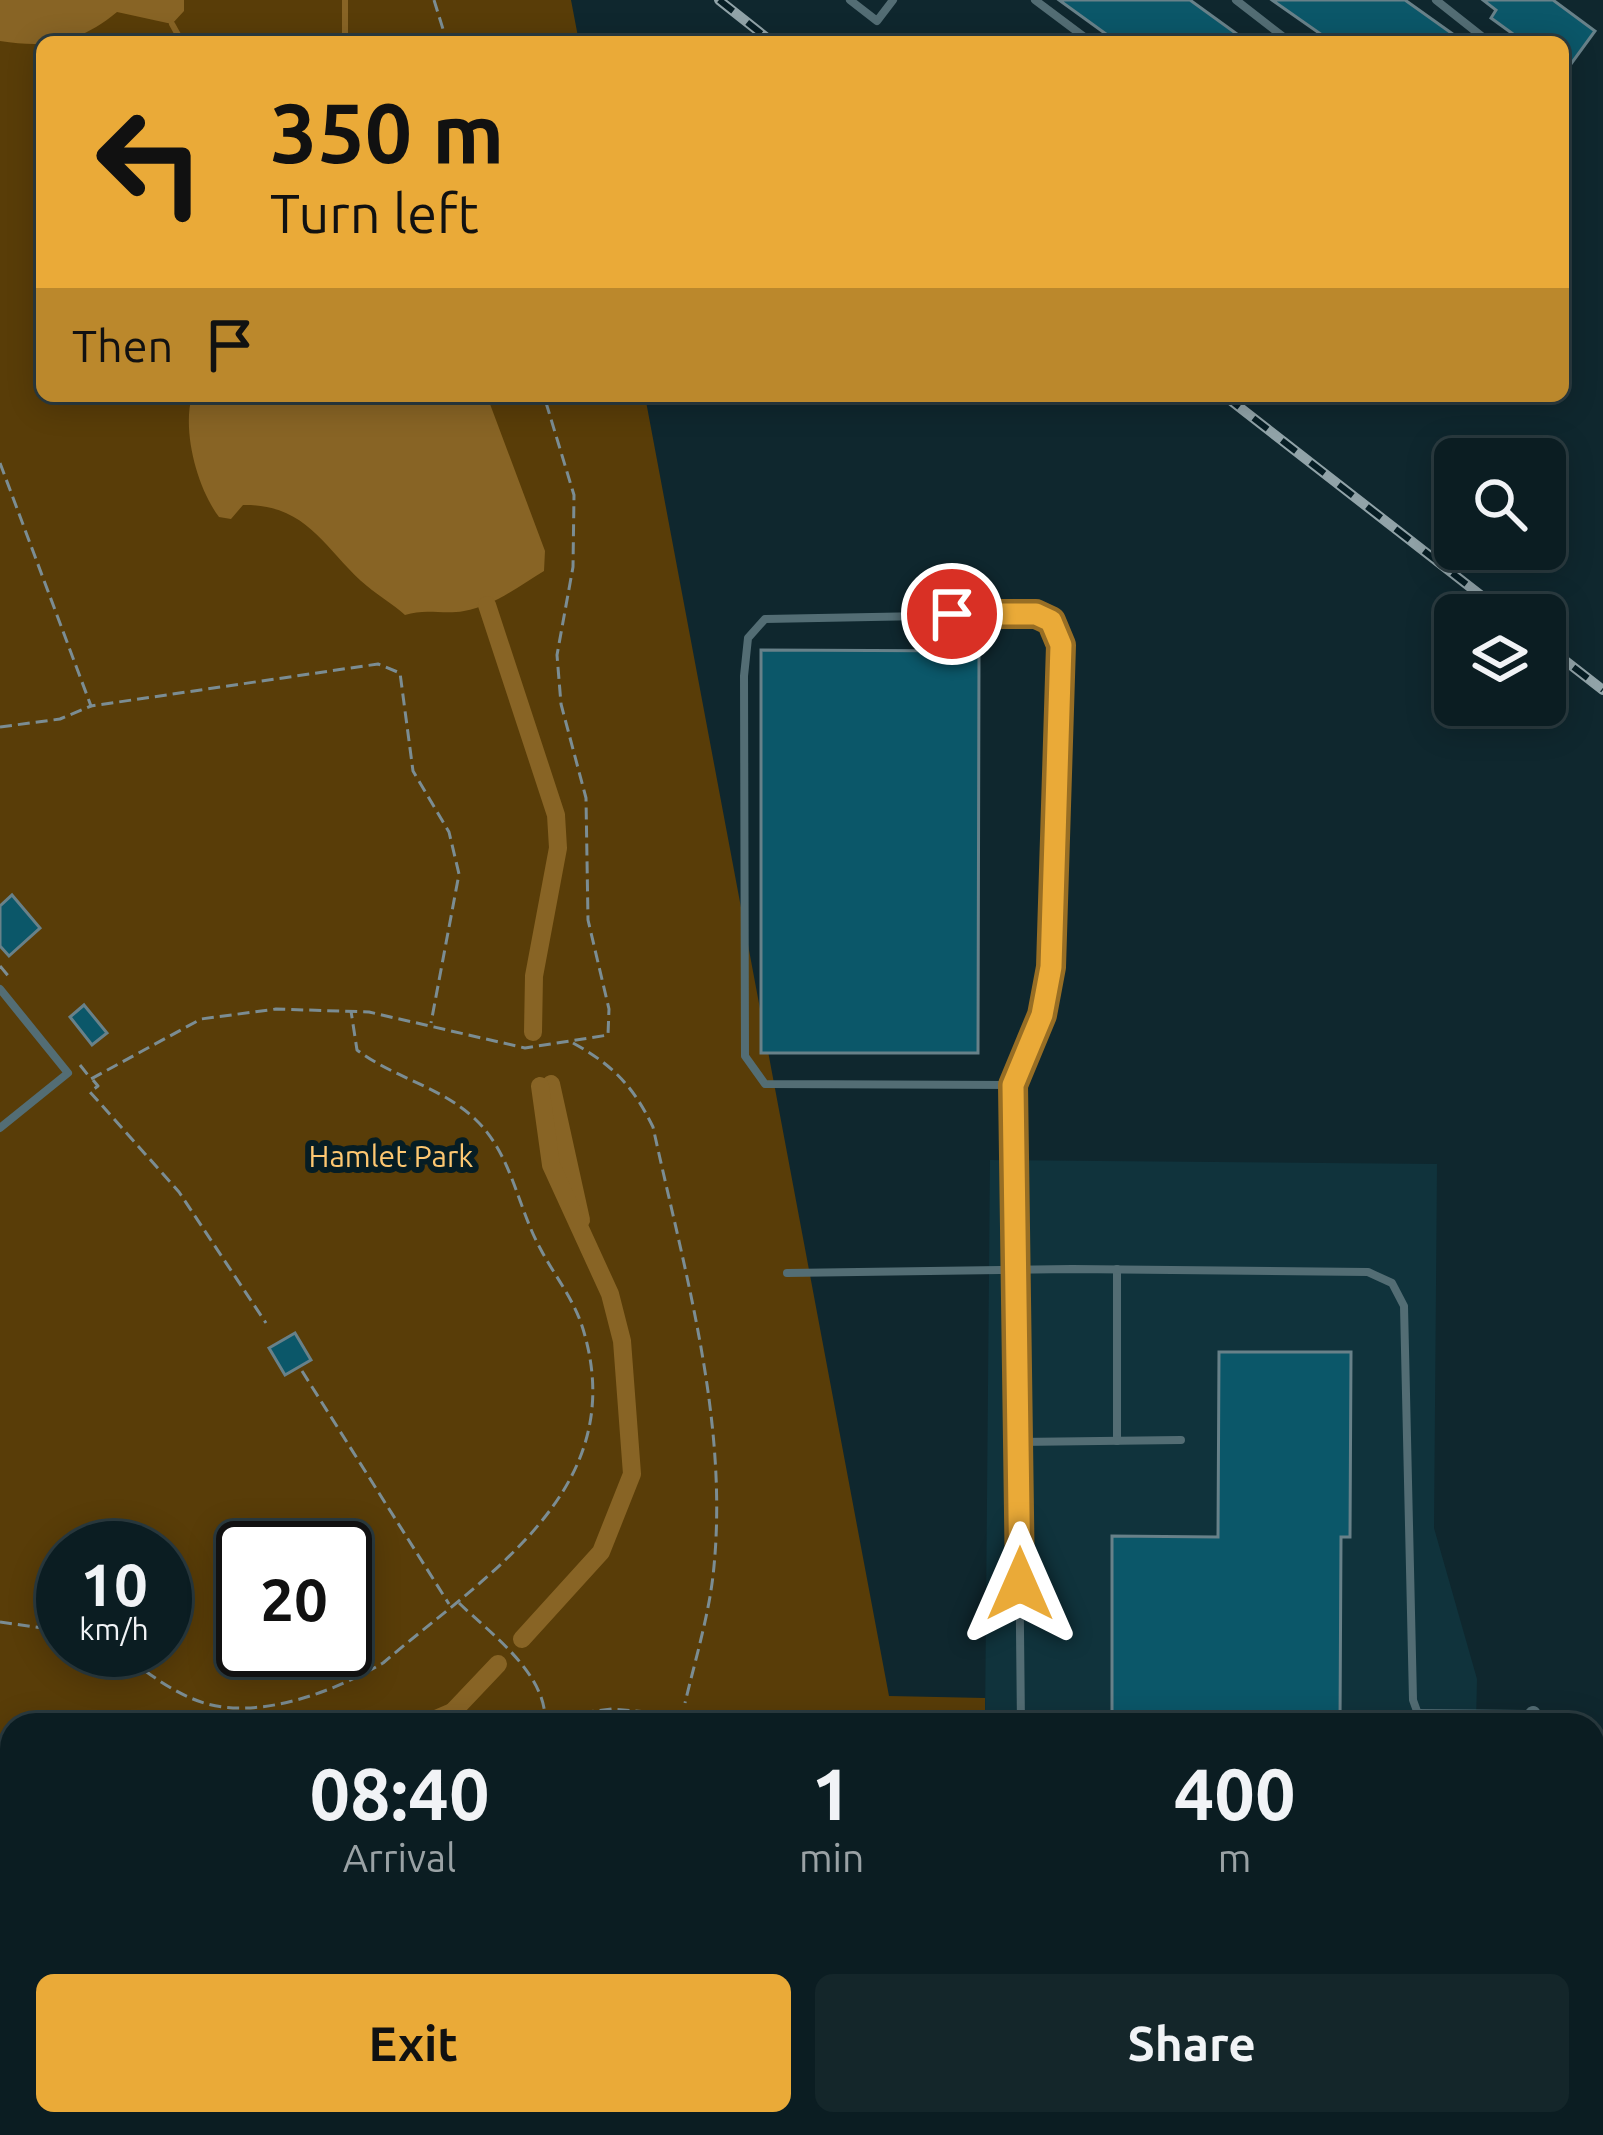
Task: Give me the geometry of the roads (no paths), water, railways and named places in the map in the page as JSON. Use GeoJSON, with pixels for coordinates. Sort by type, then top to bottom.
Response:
{"type":"FeatureCollection","features":[{"type":"Feature","properties":{"kind":"lane"},"geometry":{"type":"LineString","coordinates":[[850,0],[877,21],[893,0]]}},
{"type":"Feature","properties":{"kind":"lane"},"geometry":{"type":"LineString","coordinates":[[1036,0],[1083,36]]}},
{"type":"Feature","properties":{"kind":"lane"},"geometry":{"type":"LineString","coordinates":[[1236,0],[1282,36]]}},
{"type":"Feature","properties":{"kind":"lane"},"geometry":{"type":"LineString","coordinates":[[1436,0],[1481,36]]}},
{"type":"Feature","properties":{"kind":"lane"},"geometry":{"type":"LineString","coordinates":[[1013,1085],[765,1084],[750,1070],[745,1056],[744,676],[748,638],[765,620],[1036,614],[1051,621],[1061,645],[1051,967],[1042,1015],[1013,1085],[1021,1713]]}},
{"type":"Feature","properties":{"kind":"lane"},"geometry":{"type":"LineString","coordinates":[[0,989],[68,1073],[0,1128]]}},
{"type":"Feature","properties":{"kind":"lane"},"geometry":{"type":"LineString","coordinates":[[1117,1269],[1117,1442]]}},
{"type":"Feature","properties":{"kind":"lane"},"geometry":{"type":"LineString","coordinates":[[787,1274],[1117,1269],[1368,1273],[1393,1283],[1404,1306],[1412,1700],[1418,1713]]}},
{"type":"Feature","properties":{"kind":"lane"},"geometry":{"type":"LineString","coordinates":[[1018,1442],[1181,1440]]}},
{"type":"Feature","properties":{"kind":"waterway"},"geometry":{"type":"LineString","coordinates":[[345,0],[345,36]]}},
{"type":"Feature","properties":{"kind":"waterway"},"geometry":{"type":"LineString","coordinates":[[172,24],[179,36]]}},
{"type":"Feature","properties":{"kind":"waterway"},"geometry":{"type":"LineString","coordinates":[[487,605],[556,815],[558,848],[534,976],[533,1032]]}},
{"type":"Feature","properties":{"kind":"waterway"},"geometry":{"type":"LineString","coordinates":[[551,1084],[581,1220]]}},
{"type":"Feature","properties":{"kind":"waterway"},"geometry":{"type":"LineString","coordinates":[[522,1639],[601,1552],[632,1474],[622,1341],[610,1294],[551,1165],[540,1086]]}},
{"type":"Feature","properties":{"kind":"waterway"},"geometry":{"type":"LineString","coordinates":[[452,1713],[498,1664]]}},
{"type":"Feature","properties":{"kind":"railway"},"geometry":{"type":"LineString","coordinates":[[719,0],[764,36]]}},
{"type":"Feature","properties":{"kind":"railway"},"geometry":{"type":"LineString","coordinates":[[1233,402],[1479,594]]}},
{"type":"Feature","properties":{"kind":"railway"},"geometry":{"type":"LineString","coordinates":[[1566,661],[1603,690]]}},
{"type":"Feature","properties":{"kind":"park label","name":"Hamlet Park"},"geometry":{"type":"Point","coordinates":[391,1157]}}]}
